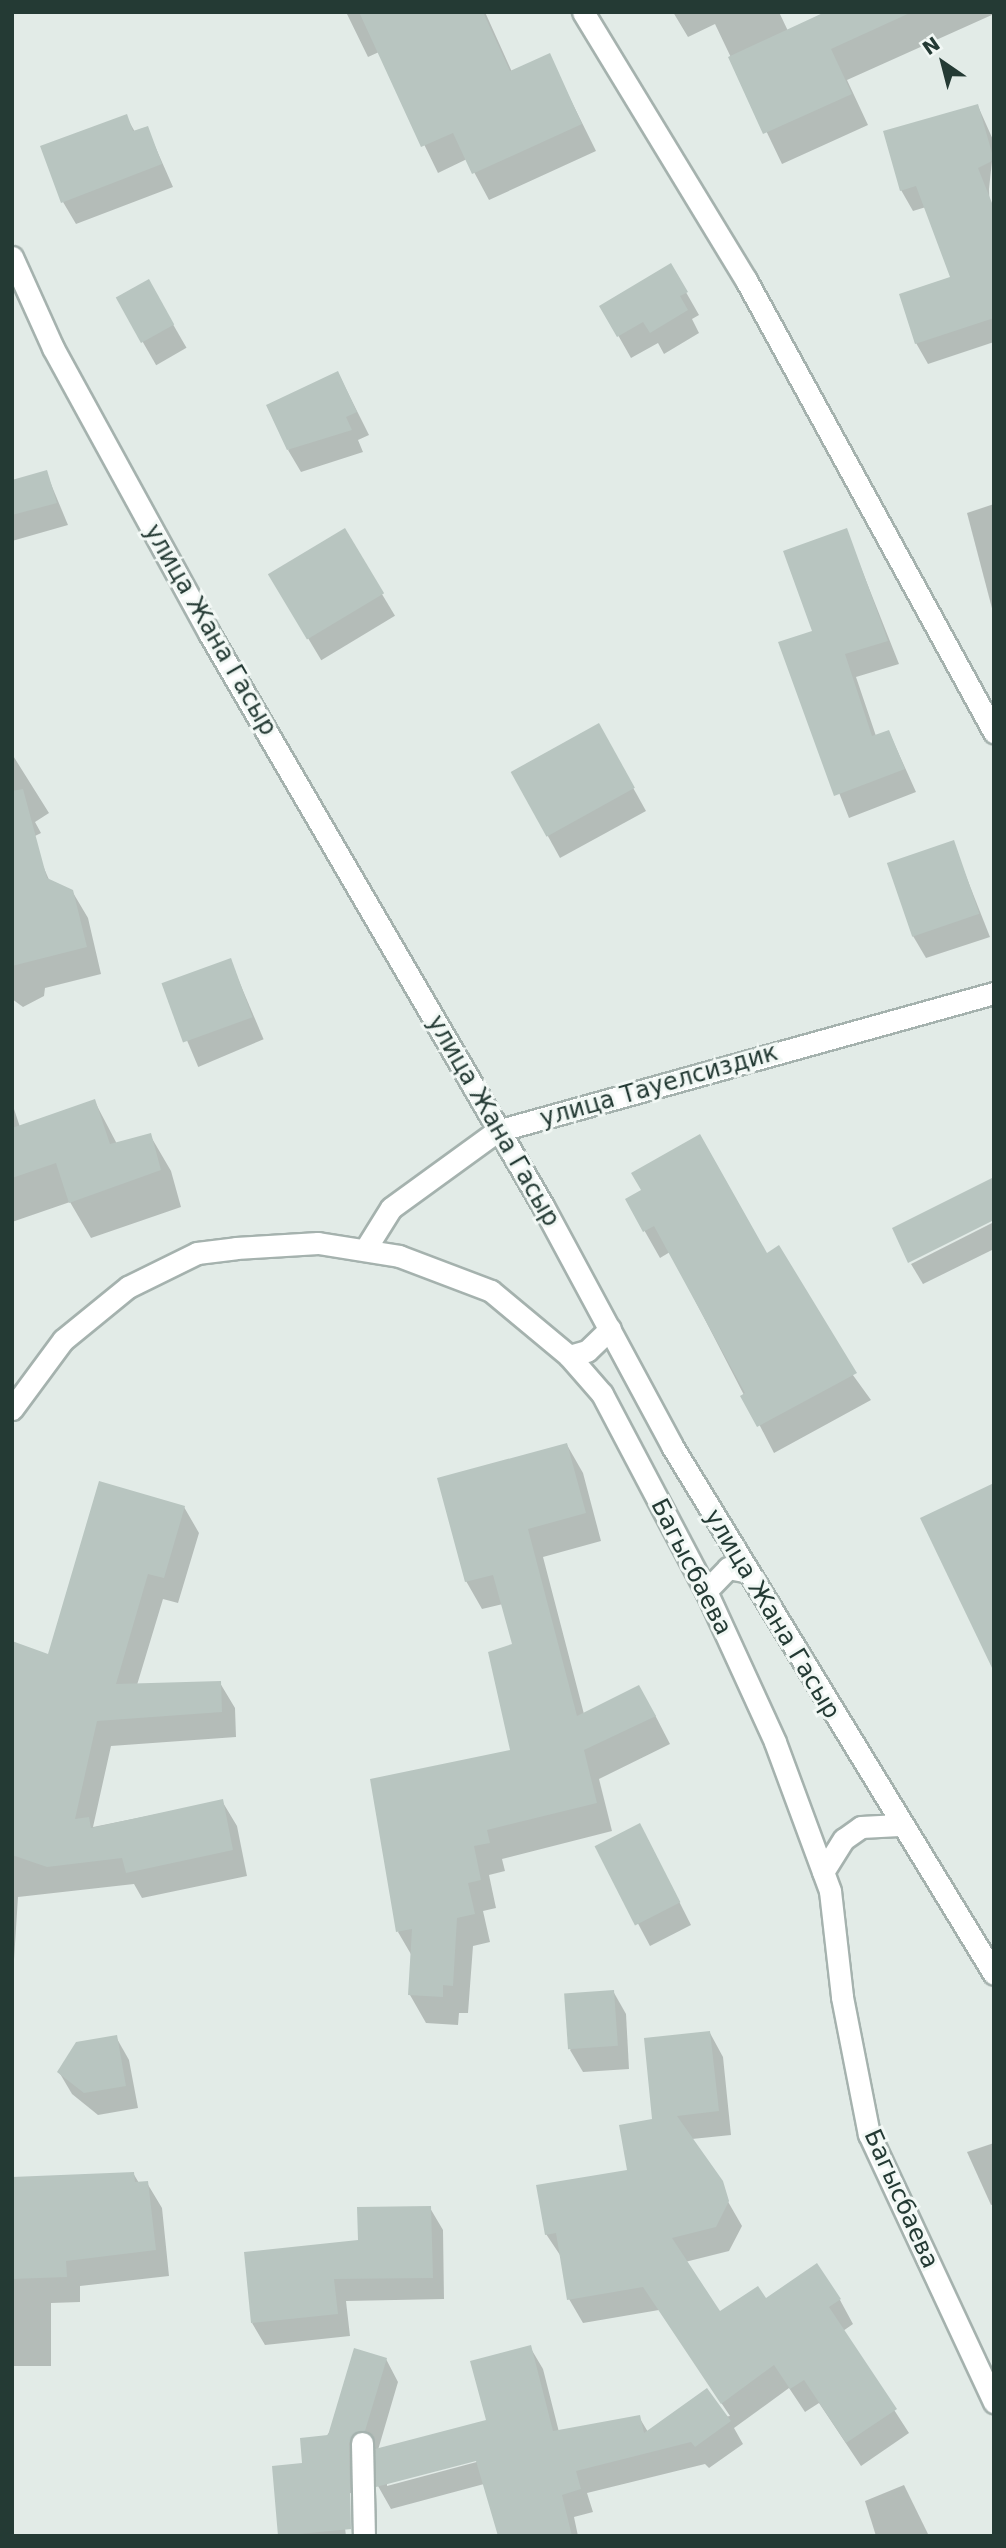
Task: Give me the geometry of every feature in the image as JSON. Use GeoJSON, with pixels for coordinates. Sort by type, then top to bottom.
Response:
{"type":"FeatureCollection","features":[{"type":"Feature","properties":{"kind":"street"},"geometry":{"type":"LineString","coordinates":[[583,12],[746,280],[994,732]]}},
{"type":"Feature","properties":{"kind":"street","name":"улица Жана Гасыр"},"geometry":{"type":"LineString","coordinates":[[12,257],[53,348],[202,621],[610,1329],[744,1571],[899,1825],[994,1974]]}},
{"type":"Feature","properties":{"kind":"street","name":"улица Тауелсиздик"},"geometry":{"type":"LineString","coordinates":[[366,1248],[391,1208],[496,1131],[994,993]]}},
{"type":"Feature","properties":{"kind":"street","name":"Багысбаева"},"geometry":{"type":"LineString","coordinates":[[12,1409],[63,1340],[128,1287],[167,1265],[236,1248],[366,1248],[491,1291],[569,1356],[602,1394],[706,1591],[775,1742],[823,1872],[869,2134],[994,2402]]}},
{"type":"Feature","properties":{"kind":"street"},"geometry":{"type":"LineString","coordinates":[[569,1356],[587,1351],[610,1329]]}},
{"type":"Feature","properties":{"kind":"street"},"geometry":{"type":"LineString","coordinates":[[706,1591],[728,1568],[744,1571]]}},
{"type":"Feature","properties":{"kind":"street"},"geometry":{"type":"LineString","coordinates":[[823,1872],[844,1839],[862,1827],[899,1825]]}},
{"type":"Feature","properties":{"kind":"street"},"geometry":{"type":"LineString","coordinates":[[362,2443],[364,2536]]}},
{"type":"Feature","properties":{"kind":"building"},"geometry":{"type":"Polygon","coordinates":[[[359,12],[483,12],[510,71],[550,53],[582,124],[472,174],[453,133],[421,147],[359,12]]]}},
{"type":"Feature","properties":{"kind":"building"},"geometry":{"type":"Polygon","coordinates":[[[825,12],[912,12],[831,49],[852,94],[763,134],[728,57],[825,12]]]}},
{"type":"Feature","properties":{"kind":"building"},"geometry":{"type":"Polygon","coordinates":[[[978,104],[994,160],[978,168],[994,208],[994,318],[915,344],[899,294],[950,277],[916,186],[900,191],[883,131],[978,104]]]}},
{"type":"Feature","properties":{"kind":"building"},"geometry":{"type":"Polygon","coordinates":[[[127,114],[133,131],[148,126],[162,164],[61,203],[40,146],[127,114]]]}},
{"type":"Feature","properties":{"kind":"building"},"geometry":{"type":"Polygon","coordinates":[[[671,263],[688,292],[680,296],[688,310],[650,333],[643,322],[617,337],[599,306],[671,263]]]}},
{"type":"Feature","properties":{"kind":"building"},"geometry":{"type":"Polygon","coordinates":[[[149,279],[174,324],[141,343],[116,297],[149,279]]]}},
{"type":"Feature","properties":{"kind":"building"},"geometry":{"type":"Polygon","coordinates":[[[338,371],[357,412],[346,417],[352,430],[287,450],[266,405],[338,371]]]}},
{"type":"Feature","properties":{"kind":"building"},"geometry":{"type":"Polygon","coordinates":[[[47,470],[57,503],[12,515],[12,480],[47,470]]]}},
{"type":"Feature","properties":{"kind":"building"},"geometry":{"type":"Polygon","coordinates":[[[345,528],[384,593],[307,639],[268,574],[345,528]]]}},
{"type":"Feature","properties":{"kind":"building"},"geometry":{"type":"Polygon","coordinates":[[[847,528],[888,641],[845,654],[872,736],[889,730],[905,769],[834,796],[778,642],[812,631],[783,551],[847,528]]]}},
{"type":"Feature","properties":{"kind":"building"},"geometry":{"type":"Polygon","coordinates":[[[599,723],[635,788],[547,837],[511,772],[599,723]]]}},
{"type":"Feature","properties":{"kind":"building"},"geometry":{"type":"Polygon","coordinates":[[[23,789],[47,878],[73,890],[87,947],[12,966],[12,791],[23,789]]]}},
{"type":"Feature","properties":{"kind":"building"},"geometry":{"type":"Polygon","coordinates":[[[954,840],[979,914],[912,937],[887,863],[954,840]]]}},
{"type":"Feature","properties":{"kind":"building"},"geometry":{"type":"Polygon","coordinates":[[[231,958],[253,1017],[183,1043],[161,983],[231,958]]]}},
{"type":"Feature","properties":{"kind":"building"},"geometry":{"type":"Polygon","coordinates":[[[95,1099],[110,1144],[151,1133],[161,1170],[69,1203],[56,1163],[12,1178],[12,1128],[95,1099]]]}},
{"type":"Feature","properties":{"kind":"building"},"geometry":{"type":"Polygon","coordinates":[[[700,1134],[767,1253],[779,1245],[857,1373],[757,1427],[740,1396],[745,1393],[654,1226],[643,1232],[625,1199],[641,1190],[631,1173],[700,1134]]]}},
{"type":"Feature","properties":{"kind":"building"},"geometry":{"type":"Polygon","coordinates":[[[994,1177],[994,1220],[908,1263],[892,1228],[994,1177]]]}},
{"type":"Feature","properties":{"kind":"building"},"geometry":{"type":"Polygon","coordinates":[[[567,1443],[586,1513],[528,1529],[577,1716],[639,1685],[656,1716],[584,1750],[597,1803],[487,1830],[490,1843],[474,1846],[481,1880],[468,1883],[475,1914],[457,1918],[453,1986],[443,1985],[443,1997],[408,1995],[412,1929],[396,1932],[370,1779],[510,1750],[488,1652],[512,1644],[493,1575],[465,1582],[437,1478],[567,1443]]]}},
{"type":"Feature","properties":{"kind":"building"},"geometry":{"type":"Polygon","coordinates":[[[99,1481],[185,1506],[164,1578],[148,1574],[116,1684],[221,1681],[222,1712],[97,1721],[75,1819],[89,1817],[91,1828],[223,1799],[233,1850],[126,1873],[122,1858],[47,1867],[12,1855],[12,1641],[48,1654],[99,1481]]]}},
{"type":"Feature","properties":{"kind":"building"},"geometry":{"type":"Polygon","coordinates":[[[994,1483],[994,1672],[920,1518],[994,1483]]]}},
{"type":"Feature","properties":{"kind":"building"},"geometry":{"type":"Polygon","coordinates":[[[640,1823],[680,1902],[635,1925],[595,1846],[640,1823]]]}},
{"type":"Feature","properties":{"kind":"building"},"geometry":{"type":"Polygon","coordinates":[[[614,1990],[618,2046],[568,2049],[564,1993],[614,1990]]]}},
{"type":"Feature","properties":{"kind":"building"},"geometry":{"type":"Polygon","coordinates":[[[710,2031],[719,2111],[677,2116],[723,2181],[729,2201],[716,2227],[672,2238],[720,2311],[758,2286],[766,2298],[817,2263],[841,2299],[829,2307],[897,2409],[846,2443],[804,2380],[790,2389],[774,2365],[721,2404],[643,2287],[567,2300],[556,2233],[545,2235],[536,2185],[627,2170],[619,2125],[652,2119],[644,2038],[710,2031]]]}},
{"type":"Feature","properties":{"kind":"building"},"geometry":{"type":"Polygon","coordinates":[[[117,2035],[126,2086],[84,2093],[57,2072],[76,2042],[117,2035]]]}},
{"type":"Feature","properties":{"kind":"building"},"geometry":{"type":"Polygon","coordinates":[[[134,2172],[135,2182],[148,2181],[156,2250],[66,2261],[67,2277],[12,2279],[12,2177],[134,2172]]]}},
{"type":"Feature","properties":{"kind":"building"},"geometry":{"type":"Polygon","coordinates":[[[431,2206],[433,2278],[334,2279],[338,2314],[251,2323],[244,2252],[358,2240],[357,2207],[431,2206]]]}},
{"type":"Feature","properties":{"kind":"building"},"geometry":{"type":"Polygon","coordinates":[[[531,2345],[553,2431],[640,2415],[644,2433],[707,2388],[731,2421],[695,2447],[691,2442],[576,2471],[581,2489],[562,2495],[572,2536],[498,2536],[476,2461],[376,2487],[375,2449],[486,2420],[470,2361],[531,2345]]]}},
{"type":"Feature","properties":{"kind":"building"},"geometry":{"type":"Polygon","coordinates":[[[354,2348],[387,2358],[365,2431],[349,2443],[351,2529],[278,2536],[272,2466],[302,2463],[300,2438],[328,2435],[354,2348]]]}}]}
